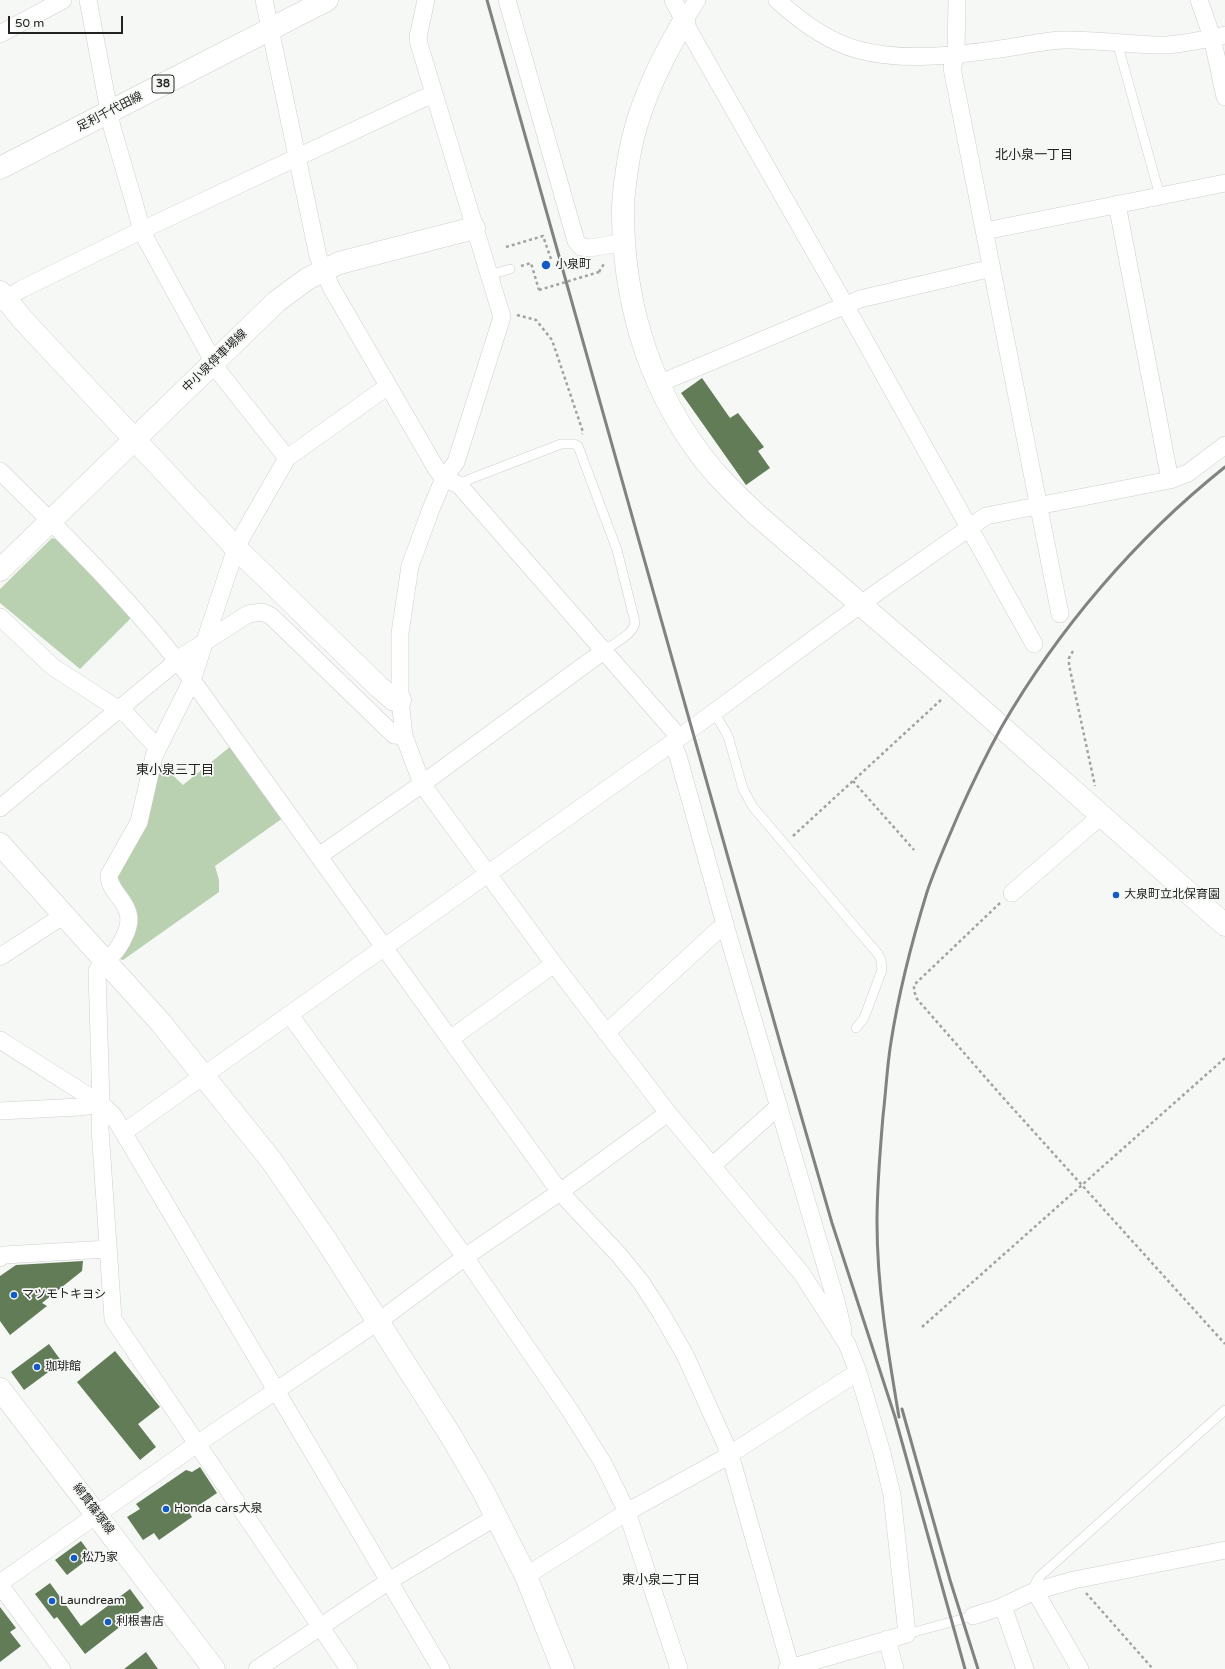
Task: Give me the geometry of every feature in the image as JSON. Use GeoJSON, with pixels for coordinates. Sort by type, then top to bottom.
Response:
{"type":"FeatureCollection","features":[{"type":"Feature","properties":{"kind":"street"},"geometry":{"type":"LineString","coordinates":[[0,34],[63,0]]}},
{"type":"Feature","properties":{"kind":"street"},"geometry":{"type":"LineString","coordinates":[[88,0],[114,134],[142,230],[148,244],[219,372],[287,458]]}},
{"type":"Feature","properties":{"kind":"street"},"geometry":{"type":"LineString","coordinates":[[0,471],[51,520],[110,582],[178,661],[560,1192],[619,1254],[641,1282],[685,1355],[730,1454],[790,1669],[907,1634],[892,1495],[882,1453],[858,1372],[847,1344],[836,1301],[726,928],[678,756],[675,740],[605,650],[451,482],[437,470],[331,287],[318,256],[264,0]]}},
{"type":"Feature","properties":{"kind":"street","name":"足利千代田線"},"geometry":{"type":"LineString","coordinates":[[0,168],[327,0]]}},
{"type":"Feature","properties":{"kind":"street"},"geometry":{"type":"LineString","coordinates":[[426,0],[418,38],[419,44],[501,313],[502,321],[456,462],[451,482],[431,509],[410,566],[400,633],[400,700],[404,736],[422,784],[554,964],[668,1114],[802,1274],[847,1344]]}},
{"type":"Feature","properties":{"kind":"street"},"geometry":{"type":"LineString","coordinates":[[507,0],[576,241],[582,247],[590,248],[625,242]]}},
{"type":"Feature","properties":{"kind":"street"},"geometry":{"type":"LineString","coordinates":[[673,0],[846,305],[1034,644]]}},
{"type":"Feature","properties":{"kind":"street"},"geometry":{"type":"LineString","coordinates":[[697,0],[657,70],[640,113],[629,156],[623,211],[629,285],[644,348],[658,384],[684,432],[718,476],[756,514],[955,686],[1225,925]]}},
{"type":"Feature","properties":{"kind":"street"},"geometry":{"type":"LineString","coordinates":[[777,0],[793,15],[818,32],[843,44],[859,50],[907,56],[956,55],[1061,40],[1088,40],[1163,45],[1219,36]]}},
{"type":"Feature","properties":{"kind":"street"},"geometry":{"type":"LineString","coordinates":[[957,0],[956,55],[952,68],[1060,614]]}},
{"type":"Feature","properties":{"kind":"street"},"geometry":{"type":"LineString","coordinates":[[1199,0],[1219,36],[1225,97]]}},
{"type":"Feature","properties":{"kind":"street"},"geometry":{"type":"LineString","coordinates":[[400,700],[394,700],[379,687],[236,548],[2,297],[22,289],[142,230],[424,98],[434,95]]}},
{"type":"Feature","properties":{"kind":"street"},"geometry":{"type":"LineString","coordinates":[[985,231],[1225,183]]}},
{"type":"Feature","properties":{"kind":"street"},"geometry":{"type":"LineString","coordinates":[[1117,204],[1170,480]]}},
{"type":"Feature","properties":{"kind":"street","name":"中小泉停車場線"},"geometry":{"type":"LineString","coordinates":[[0,570],[276,302],[307,279],[339,263],[474,228]]}},
{"type":"Feature","properties":{"kind":"street"},"geometry":{"type":"LineString","coordinates":[[658,384],[860,299],[992,268]]}},
{"type":"Feature","properties":{"kind":"street"},"geometry":{"type":"LineString","coordinates":[[349,1669],[113,1319],[100,1129],[102,1104],[97,971],[120,945],[125,936],[128,925],[129,915],[127,908],[110,884],[109,875],[139,822],[154,756],[192,680],[236,548],[287,458],[388,386]]}},
{"type":"Feature","properties":{"kind":"street"},"geometry":{"type":"LineString","coordinates":[[124,1132],[675,740],[986,516],[1170,480],[1188,472],[1225,445]]}},
{"type":"Feature","properties":{"kind":"street"},"geometry":{"type":"LineString","coordinates":[[0,808],[178,661],[238,619],[248,614],[262,612],[271,616],[394,735],[404,736]]}},
{"type":"Feature","properties":{"kind":"street"},"geometry":{"type":"LineString","coordinates":[[0,617],[53,667],[127,715],[151,741],[158,746]]}},
{"type":"Feature","properties":{"kind":"street"},"geometry":{"type":"LineString","coordinates":[[319,856],[422,784],[605,650]]}},
{"type":"Feature","properties":{"kind":"street"},"geometry":{"type":"LineString","coordinates":[[332,675],[347,656]]}},
{"type":"Feature","properties":{"kind":"street"},"geometry":{"type":"LineString","coordinates":[[1012,893],[1088,827],[1094,808]]}},
{"type":"Feature","properties":{"kind":"street"},"geometry":{"type":"LineString","coordinates":[[0,844],[161,1023],[271,1160],[326,1240],[451,1436],[483,1491],[526,1576],[563,1669]]}},
{"type":"Feature","properties":{"kind":"street"},"geometry":{"type":"LineString","coordinates":[[0,957],[64,915]]}},
{"type":"Feature","properties":{"kind":"street"},"geometry":{"type":"LineString","coordinates":[[606,1033],[718,930],[726,928]]}},
{"type":"Feature","properties":{"kind":"street"},"geometry":{"type":"LineString","coordinates":[[450,1039],[554,964]]}},
{"type":"Feature","properties":{"kind":"street"},"geometry":{"type":"LineString","coordinates":[[290,1015],[465,1257],[575,1418],[603,1463],[627,1512],[679,1669]]}},
{"type":"Feature","properties":{"kind":"street"},"geometry":{"type":"LineString","coordinates":[[0,1040],[102,1104],[113,1115],[441,1669]]}},
{"type":"Feature","properties":{"kind":"street"},"geometry":{"type":"LineString","coordinates":[[0,1111],[79,1107],[102,1104]]}},
{"type":"Feature","properties":{"kind":"street"},"geometry":{"type":"LineString","coordinates":[[712,1166],[779,1106]]}},
{"type":"Feature","properties":{"kind":"street"},"geometry":{"type":"LineString","coordinates":[[62,1669],[0,1584],[96,1514],[379,1321],[465,1257],[560,1192],[668,1114]]}},
{"type":"Feature","properties":{"kind":"street"},"geometry":{"type":"LineString","coordinates":[[0,1258],[4,1255],[108,1249]]}},
{"type":"Feature","properties":{"kind":"street"},"geometry":{"type":"LineString","coordinates":[[526,1576],[627,1512],[730,1454],[858,1372]]}},
{"type":"Feature","properties":{"kind":"street","name":"綿貫篠塚線"},"geometry":{"type":"LineString","coordinates":[[0,1388],[214,1669]]}},
{"type":"Feature","properties":{"kind":"street"},"geometry":{"type":"LineString","coordinates":[[257,1669],[389,1581],[496,1517]]}},
{"type":"Feature","properties":{"kind":"street"},"geometry":{"type":"LineString","coordinates":[[973,1616],[1001,1607],[1035,1591],[1074,1580],[1225,1550]]}},
{"type":"Feature","properties":{"kind":"street"},"geometry":{"type":"LineString","coordinates":[[1035,1591],[1080,1669]]}},
{"type":"Feature","properties":{"kind":"street"},"geometry":{"type":"LineString","coordinates":[[1001,1607],[1006,1615],[1025,1669]]}},
{"type":"Feature","properties":{"kind":"street"},"geometry":{"type":"LineString","coordinates":[[887,1639],[895,1669]]}},
{"type":"Feature","properties":{"kind":"lane"},"geometry":{"type":"LineString","coordinates":[[1117,42],[1160,196]]}},
{"type":"Feature","properties":{"kind":"lane"},"geometry":{"type":"LineString","coordinates":[[489,275],[510,269]]}},
{"type":"Feature","properties":{"kind":"lane"},"geometry":{"type":"LineString","coordinates":[[451,482],[470,479],[561,444],[574,444],[578,446],[617,550],[635,622],[631,631],[605,650]]}},
{"type":"Feature","properties":{"kind":"lane"},"geometry":{"type":"LineString","coordinates":[[714,712],[728,736],[743,789],[753,807],[878,954],[881,960],[882,970],[872,998],[864,1018],[856,1028]]}},
{"type":"Feature","properties":{"kind":"lane"},"geometry":{"type":"LineString","coordinates":[[1035,1591],[1035,1584],[1039,1577],[1225,1410]]}},
{"type":"Feature","properties":{"kind":"lane"},"geometry":{"type":"LineString","coordinates":[[907,1634],[973,1616]]}},
{"type":"Feature","properties":{"kind":"path"},"geometry":{"type":"LineString","coordinates":[[506,246],[544,236],[551,259]]}},
{"type":"Feature","properties":{"kind":"path"},"geometry":{"type":"LineString","coordinates":[[533,269],[539,290],[599,272],[608,256]]}},
{"type":"Feature","properties":{"kind":"path"},"geometry":{"type":"LineString","coordinates":[[536,320],[554,346],[583,432],[574,444]]}},
{"type":"Feature","properties":{"kind":"path"},"geometry":{"type":"LineString","coordinates":[[1073,651],[1069,658],[1069,665],[1095,786],[1092,793],[1094,808]]}},
{"type":"Feature","properties":{"kind":"path"},"geometry":{"type":"LineString","coordinates":[[784,844],[955,686]]}},
{"type":"Feature","properties":{"kind":"path"},"geometry":{"type":"LineString","coordinates":[[853,781],[914,850]]}},
{"type":"Feature","properties":{"kind":"path"},"geometry":{"type":"LineString","coordinates":[[1012,893],[914,985],[914,991],[917,999],[999,1093],[1225,1344]]}},
{"type":"Feature","properties":{"kind":"path"},"geometry":{"type":"LineString","coordinates":[[922,1328],[1225,1058]]}},
{"type":"Feature","properties":{"kind":"path"},"geometry":{"type":"LineString","coordinates":[[1074,1580],[1153,1669]]}},
{"type":"Feature","properties":{"kind":"green space"},"geometry":{"type":"Polygon","coordinates":[[[52,538],[61,540],[132,617],[80,669],[0,603],[0,589],[52,538]]]}},
{"type":"Feature","properties":{"kind":"green space"},"geometry":{"type":"Polygon","coordinates":[[[231,746],[283,818],[215,866],[219,880],[219,892],[123,960],[120,959],[129,946],[138,920],[133,904],[115,880],[161,764],[183,785],[231,746]]]}},
{"type":"Feature","properties":{"kind":"building"},"geometry":{"type":"Polygon","coordinates":[[[702,378],[730,418],[738,413],[764,447],[758,451],[770,468],[746,485],[681,393],[702,378]]]}},
{"type":"Feature","properties":{"kind":"building"},"geometry":{"type":"Polygon","coordinates":[[[83,1261],[82,1271],[42,1303],[47,1306],[10,1335],[0,1321],[0,1276],[16,1265],[83,1261]]]}},
{"type":"Feature","properties":{"kind":"building","name":"珈琲館"},"geometry":{"type":"Polygon","coordinates":[[[49,1344],[62,1362],[24,1390],[11,1372],[49,1344]]]}},
{"type":"Feature","properties":{"kind":"building"},"geometry":{"type":"Polygon","coordinates":[[[115,1351],[160,1407],[138,1424],[156,1447],[140,1460],[77,1382],[115,1351]]]}},
{"type":"Feature","properties":{"kind":"building"},"geometry":{"type":"Polygon","coordinates":[[[200,1467],[217,1493],[189,1512],[192,1517],[159,1540],[154,1533],[143,1540],[127,1517],[140,1509],[136,1504],[186,1470],[192,1472],[200,1467]]]}},
{"type":"Feature","properties":{"kind":"building"},"geometry":{"type":"Polygon","coordinates":[[[81,1541],[92,1556],[67,1575],[55,1560],[81,1541]]]}},
{"type":"Feature","properties":{"kind":"building"},"geometry":{"type":"Polygon","coordinates":[[[50,1583],[81,1626],[130,1589],[144,1608],[85,1654],[57,1617],[54,1619],[35,1594],[50,1583]]]}},
{"type":"Feature","properties":{"kind":"building"},"geometry":{"type":"Polygon","coordinates":[[[0,1607],[16,1628],[10,1632],[21,1646],[0,1662],[0,1607]]]}},
{"type":"Feature","properties":{"kind":"building"},"geometry":{"type":"Polygon","coordinates":[[[146,1652],[158,1669],[124,1669],[146,1652]]]}},
{"type":"Feature","properties":{"kind":"railway"},"geometry":{"type":"LineString","coordinates":[[487,0],[781,1046],[832,1223],[895,1417],[965,1669]]}},
{"type":"Feature","properties":{"kind":"railway"},"geometry":{"type":"LineString","coordinates":[[899,1417],[881,1296],[877,1247],[878,1182],[888,1060],[891,1042],[906,966],[927,892],[938,862],[974,780],[1001,728],[1023,691],[1048,655],[1073,621],[1130,555],[1160,524],[1225,467]]}},
{"type":"Feature","properties":{"kind":"railway"},"geometry":{"type":"LineString","coordinates":[[902,1409],[950,1580],[978,1669]]}},
{"type":"Feature","properties":{"kind":"place","name":"小泉町"},"geometry":{"type":"Point","coordinates":[546,265]}},
{"type":"Feature","properties":{"kind":"place","name":"大泉町立北保育園"},"geometry":{"type":"Point","coordinates":[1116,895]}},
{"type":"Feature","properties":{"kind":"place","name":"マツモトキヨシ"},"geometry":{"type":"Point","coordinates":[14,1295]}},
{"type":"Feature","properties":{"kind":"place","name":"珈琲館"},"geometry":{"type":"Point","coordinates":[37,1367]}},
{"type":"Feature","properties":{"kind":"place","name":"Honda cars大泉"},"geometry":{"type":"Point","coordinates":[166,1509]}},
{"type":"Feature","properties":{"kind":"place","name":"松乃家"},"geometry":{"type":"Point","coordinates":[74,1558]}},
{"type":"Feature","properties":{"kind":"place","name":"Laundream"},"geometry":{"type":"Point","coordinates":[52,1601]}},
{"type":"Feature","properties":{"kind":"place","name":"利根書店"},"geometry":{"type":"Point","coordinates":[108,1622]}},
{"type":"Feature","properties":{"kind":"district","name":"北小泉一丁目"},"geometry":{"type":"Point","coordinates":[1034,156]}},
{"type":"Feature","properties":{"kind":"district","name":"東小泉三丁目"},"geometry":{"type":"Point","coordinates":[175,771]}},
{"type":"Feature","properties":{"kind":"district","name":"東小泉二丁目"},"geometry":{"type":"Point","coordinates":[661,1581]}}]}
